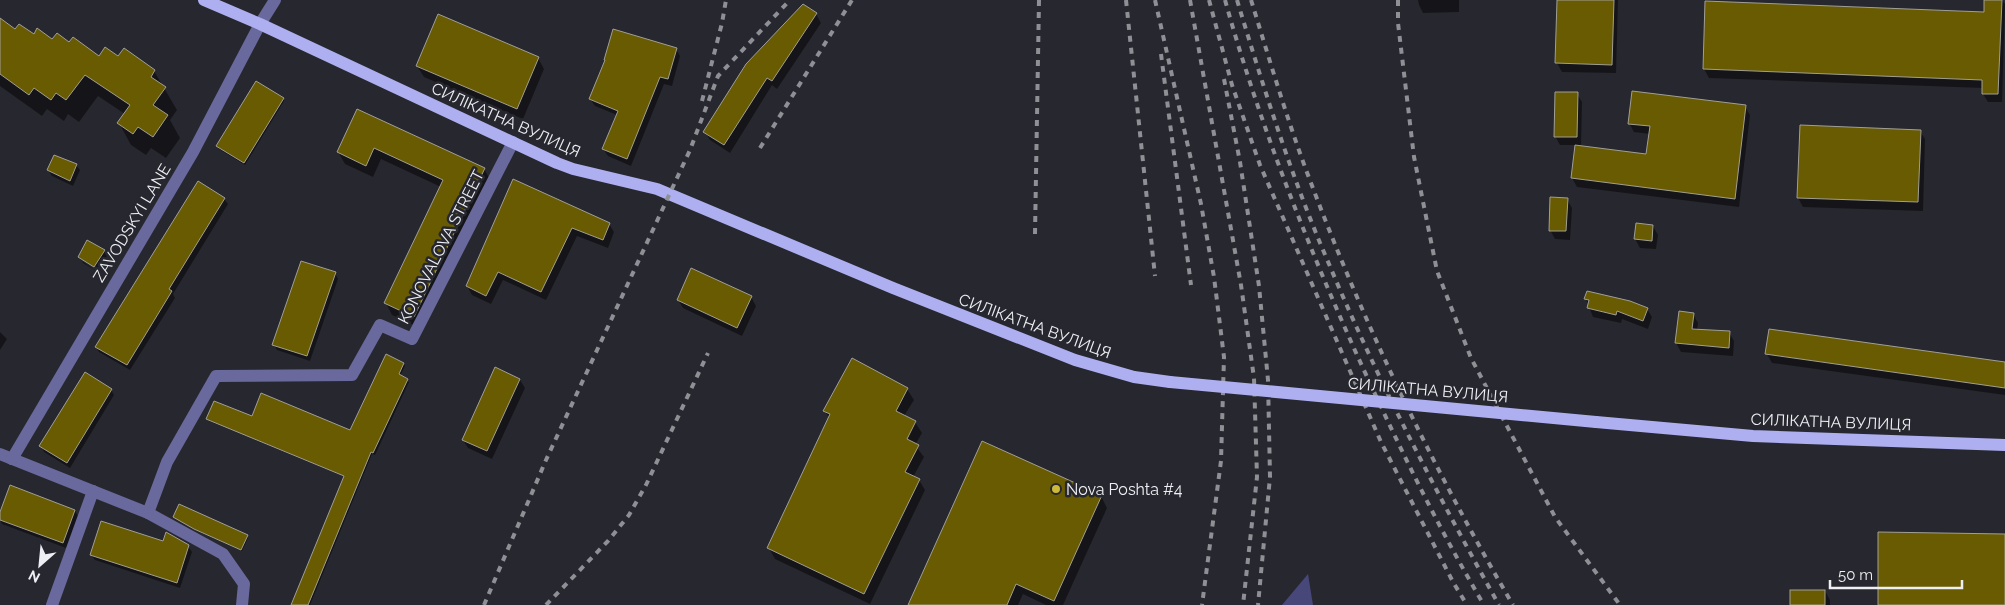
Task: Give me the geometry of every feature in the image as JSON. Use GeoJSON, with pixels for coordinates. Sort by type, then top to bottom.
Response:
{"type":"FeatureCollection","features":[{"type":"Feature","properties":{"kind":"main road","name":"СИЛІКАТНА ВУЛИЦЯ"},"geometry":{"type":"LineString","coordinates":[[204,0],[573,169],[644,185],[682,199],[1040,348],[1107,370],[1170,382],[1753,436],[2005,445]]}},
{"type":"Feature","properties":{"kind":"street","name":"ZAVODSKYI LANE"},"geometry":{"type":"LineString","coordinates":[[6,456],[193,152],[260,24],[275,0]]}},
{"type":"Feature","properties":{"kind":"street","name":"KONOVALOVA STREET"},"geometry":{"type":"LineString","coordinates":[[148,513],[167,462],[216,376],[352,375],[380,325],[412,339],[513,142]]}},
{"type":"Feature","properties":{"kind":"street"},"geometry":{"type":"LineString","coordinates":[[6,456],[148,513],[223,554],[244,584],[242,605]]}},
{"type":"Feature","properties":{"kind":"street"},"geometry":{"type":"LineString","coordinates":[[52,605],[93,491]]}},
{"type":"Feature","properties":{"kind":"shaded area"},"geometry":{"type":"Polygon","coordinates":[[[1308,574],[1313,605],[1282,605],[1308,574]]]}},
{"type":"Feature","properties":{"kind":"building"},"geometry":{"type":"Polygon","coordinates":[[[1557,0],[1614,0],[1612,65],[1555,63],[1557,0]]]}},
{"type":"Feature","properties":{"kind":"building"},"geometry":{"type":"Polygon","coordinates":[[[1984,0],[2002,0],[1998,94],[1982,94],[1982,80],[1703,69],[1705,1],[1984,12],[1984,0]]]}},
{"type":"Feature","properties":{"kind":"building"},"geometry":{"type":"Polygon","coordinates":[[[803,4],[817,13],[772,81],[767,78],[724,145],[703,132],[746,64],[803,4]]]}},
{"type":"Feature","properties":{"kind":"building"},"geometry":{"type":"Polygon","coordinates":[[[438,14],[539,57],[517,109],[416,66],[438,14]]]}},
{"type":"Feature","properties":{"kind":"building"},"geometry":{"type":"Polygon","coordinates":[[[0,18],[15,29],[19,24],[34,34],[37,28],[52,39],[57,33],[69,42],[73,37],[99,56],[105,47],[118,56],[124,48],[155,70],[151,77],[166,87],[153,105],[168,115],[153,137],[138,127],[133,134],[117,123],[130,105],[85,75],[66,100],[56,93],[51,100],[34,88],[29,95],[0,74],[0,18]]]}},
{"type":"Feature","properties":{"kind":"building"},"geometry":{"type":"Polygon","coordinates":[[[613,29],[677,48],[668,79],[660,77],[627,159],[602,149],[618,111],[589,99],[605,60],[613,29]]]}},
{"type":"Feature","properties":{"kind":"building"},"geometry":{"type":"Polygon","coordinates":[[[256,81],[284,98],[244,163],[216,146],[256,81]]]}},
{"type":"Feature","properties":{"kind":"building"},"geometry":{"type":"Polygon","coordinates":[[[1632,91],[1746,105],[1735,199],[1571,178],[1575,145],[1646,154],[1650,126],[1628,124],[1632,91]]]}},
{"type":"Feature","properties":{"kind":"building"},"geometry":{"type":"Polygon","coordinates":[[[1555,92],[1578,92],[1577,137],[1554,137],[1555,92]]]}},
{"type":"Feature","properties":{"kind":"building"},"geometry":{"type":"Polygon","coordinates":[[[357,109],[485,168],[414,317],[384,303],[443,180],[374,148],[366,166],[337,152],[357,109]]]}},
{"type":"Feature","properties":{"kind":"building"},"geometry":{"type":"Polygon","coordinates":[[[1800,125],[1921,130],[1918,202],[1797,198],[1800,125]]]}},
{"type":"Feature","properties":{"kind":"building"},"geometry":{"type":"Polygon","coordinates":[[[54,155],[77,164],[70,181],[47,170],[54,155]]]}},
{"type":"Feature","properties":{"kind":"building"},"geometry":{"type":"Polygon","coordinates":[[[513,179],[610,223],[603,240],[572,228],[541,292],[498,272],[486,296],[466,286],[513,179]]]}},
{"type":"Feature","properties":{"kind":"building"},"geometry":{"type":"Polygon","coordinates":[[[198,181],[225,198],[169,289],[172,291],[127,365],[95,347],[198,181]]]}},
{"type":"Feature","properties":{"kind":"building"},"geometry":{"type":"Polygon","coordinates":[[[1550,197],[1568,198],[1566,231],[1549,231],[1550,197]]]}},
{"type":"Feature","properties":{"kind":"building"},"geometry":{"type":"Polygon","coordinates":[[[1636,223],[1653,225],[1652,241],[1634,239],[1636,223]]]}},
{"type":"Feature","properties":{"kind":"building"},"geometry":{"type":"Polygon","coordinates":[[[87,240],[105,250],[94,267],[78,257],[87,240]]]}},
{"type":"Feature","properties":{"kind":"building"},"geometry":{"type":"Polygon","coordinates":[[[301,261],[336,272],[307,356],[272,345],[301,261]]]}},
{"type":"Feature","properties":{"kind":"building"},"geometry":{"type":"Polygon","coordinates":[[[691,268],[752,296],[737,328],[677,300],[691,268]]]}},
{"type":"Feature","properties":{"kind":"building"},"geometry":{"type":"Polygon","coordinates":[[[1587,291],[1630,301],[1648,308],[1643,321],[1617,311],[1616,315],[1587,308],[1589,300],[1584,299],[1587,291]]]}},
{"type":"Feature","properties":{"kind":"building"},"geometry":{"type":"Polygon","coordinates":[[[1679,311],[1694,313],[1692,329],[1730,331],[1729,348],[1675,343],[1679,311]]]}},
{"type":"Feature","properties":{"kind":"building"},"geometry":{"type":"Polygon","coordinates":[[[1769,329],[2005,362],[2005,388],[1765,354],[1769,329]]]}},
{"type":"Feature","properties":{"kind":"building"},"geometry":{"type":"Polygon","coordinates":[[[386,354],[404,363],[399,374],[408,379],[373,453],[371,452],[308,605],[291,605],[344,476],[206,419],[214,401],[252,416],[261,393],[350,430],[386,354]]]}},
{"type":"Feature","properties":{"kind":"building"},"geometry":{"type":"Polygon","coordinates":[[[852,358],[908,388],[896,411],[916,421],[907,439],[919,445],[905,472],[920,479],[864,594],[767,548],[830,414],[823,411],[852,358]]]}},
{"type":"Feature","properties":{"kind":"building"},"geometry":{"type":"Polygon","coordinates":[[[495,367],[520,379],[487,451],[462,440],[495,367]]]}},
{"type":"Feature","properties":{"kind":"building"},"geometry":{"type":"Polygon","coordinates":[[[85,372],[112,389],[67,463],[39,446],[85,372]]]}},
{"type":"Feature","properties":{"kind":"building"},"geometry":{"type":"Polygon","coordinates":[[[982,441],[1102,495],[1054,601],[1016,584],[1007,605],[908,605],[982,441]]]}},
{"type":"Feature","properties":{"kind":"building"},"geometry":{"type":"Polygon","coordinates":[[[10,485],[75,510],[63,543],[0,520],[0,512],[10,485]]]}},
{"type":"Feature","properties":{"kind":"building"},"geometry":{"type":"Polygon","coordinates":[[[179,504],[248,535],[241,550],[194,529],[173,517],[179,504]]]}},
{"type":"Feature","properties":{"kind":"building"},"geometry":{"type":"Polygon","coordinates":[[[101,521],[163,541],[166,532],[189,545],[177,583],[90,555],[101,521]]]}},
{"type":"Feature","properties":{"kind":"building"},"geometry":{"type":"Polygon","coordinates":[[[1878,532],[2005,534],[2005,605],[1878,605],[1878,532]]]}},
{"type":"Feature","properties":{"kind":"building"},"geometry":{"type":"Polygon","coordinates":[[[1790,590],[1825,590],[1825,605],[1790,605],[1790,590]]]}},
{"type":"Feature","properties":{"kind":"railway"},"geometry":{"type":"LineString","coordinates":[[702,101],[726,0]]}},
{"type":"Feature","properties":{"kind":"railway"},"geometry":{"type":"LineString","coordinates":[[484,605],[546,460],[690,150],[718,76],[790,0]]}},
{"type":"Feature","properties":{"kind":"railway"},"geometry":{"type":"LineString","coordinates":[[760,148],[852,0]]}},
{"type":"Feature","properties":{"kind":"railway"},"geometry":{"type":"LineString","coordinates":[[1035,234],[1039,0]]}},
{"type":"Feature","properties":{"kind":"railway"},"geometry":{"type":"LineString","coordinates":[[1126,0],[1155,276]]}},
{"type":"Feature","properties":{"kind":"railway"},"geometry":{"type":"LineString","coordinates":[[1155,0],[1201,204],[1214,277],[1224,357],[1221,461],[1202,605]]}},
{"type":"Feature","properties":{"kind":"railway"},"geometry":{"type":"LineString","coordinates":[[1190,0],[1241,285],[1254,378],[1257,477],[1243,605]]}},
{"type":"Feature","properties":{"kind":"railway"},"geometry":{"type":"LineString","coordinates":[[1209,0],[1232,85],[1260,165],[1381,442],[1453,582],[1467,605]]}},
{"type":"Feature","properties":{"kind":"railway"},"geometry":{"type":"LineString","coordinates":[[1225,0],[1238,46],[1284,180],[1338,311],[1417,482],[1449,544],[1484,605]]}},
{"type":"Feature","properties":{"kind":"railway"},"geometry":{"type":"LineString","coordinates":[[1237,0],[1291,167],[1348,308],[1409,437],[1499,605]]}},
{"type":"Feature","properties":{"kind":"railway"},"geometry":{"type":"LineString","coordinates":[[1251,0],[1303,160],[1332,238],[1355,292],[1378,345],[1429,451],[1513,605]]}},
{"type":"Feature","properties":{"kind":"railway"},"geometry":{"type":"LineString","coordinates":[[1398,0],[1398,23],[1414,157],[1437,271],[1471,358],[1555,517],[1620,605]]}},
{"type":"Feature","properties":{"kind":"railway"},"geometry":{"type":"LineString","coordinates":[[1161,54],[1191,285]]}},
{"type":"Feature","properties":{"kind":"railway"},"geometry":{"type":"LineString","coordinates":[[1224,79],[1240,162],[1259,286],[1268,380],[1270,477],[1258,605]]}},
{"type":"Feature","properties":{"kind":"railway"},"geometry":{"type":"LineString","coordinates":[[546,605],[608,541],[629,515],[646,485],[708,353]]}},
{"type":"Feature","properties":{"kind":"place","name":"Nova Poshta #4"},"geometry":{"type":"Point","coordinates":[1056,489]}}]}
